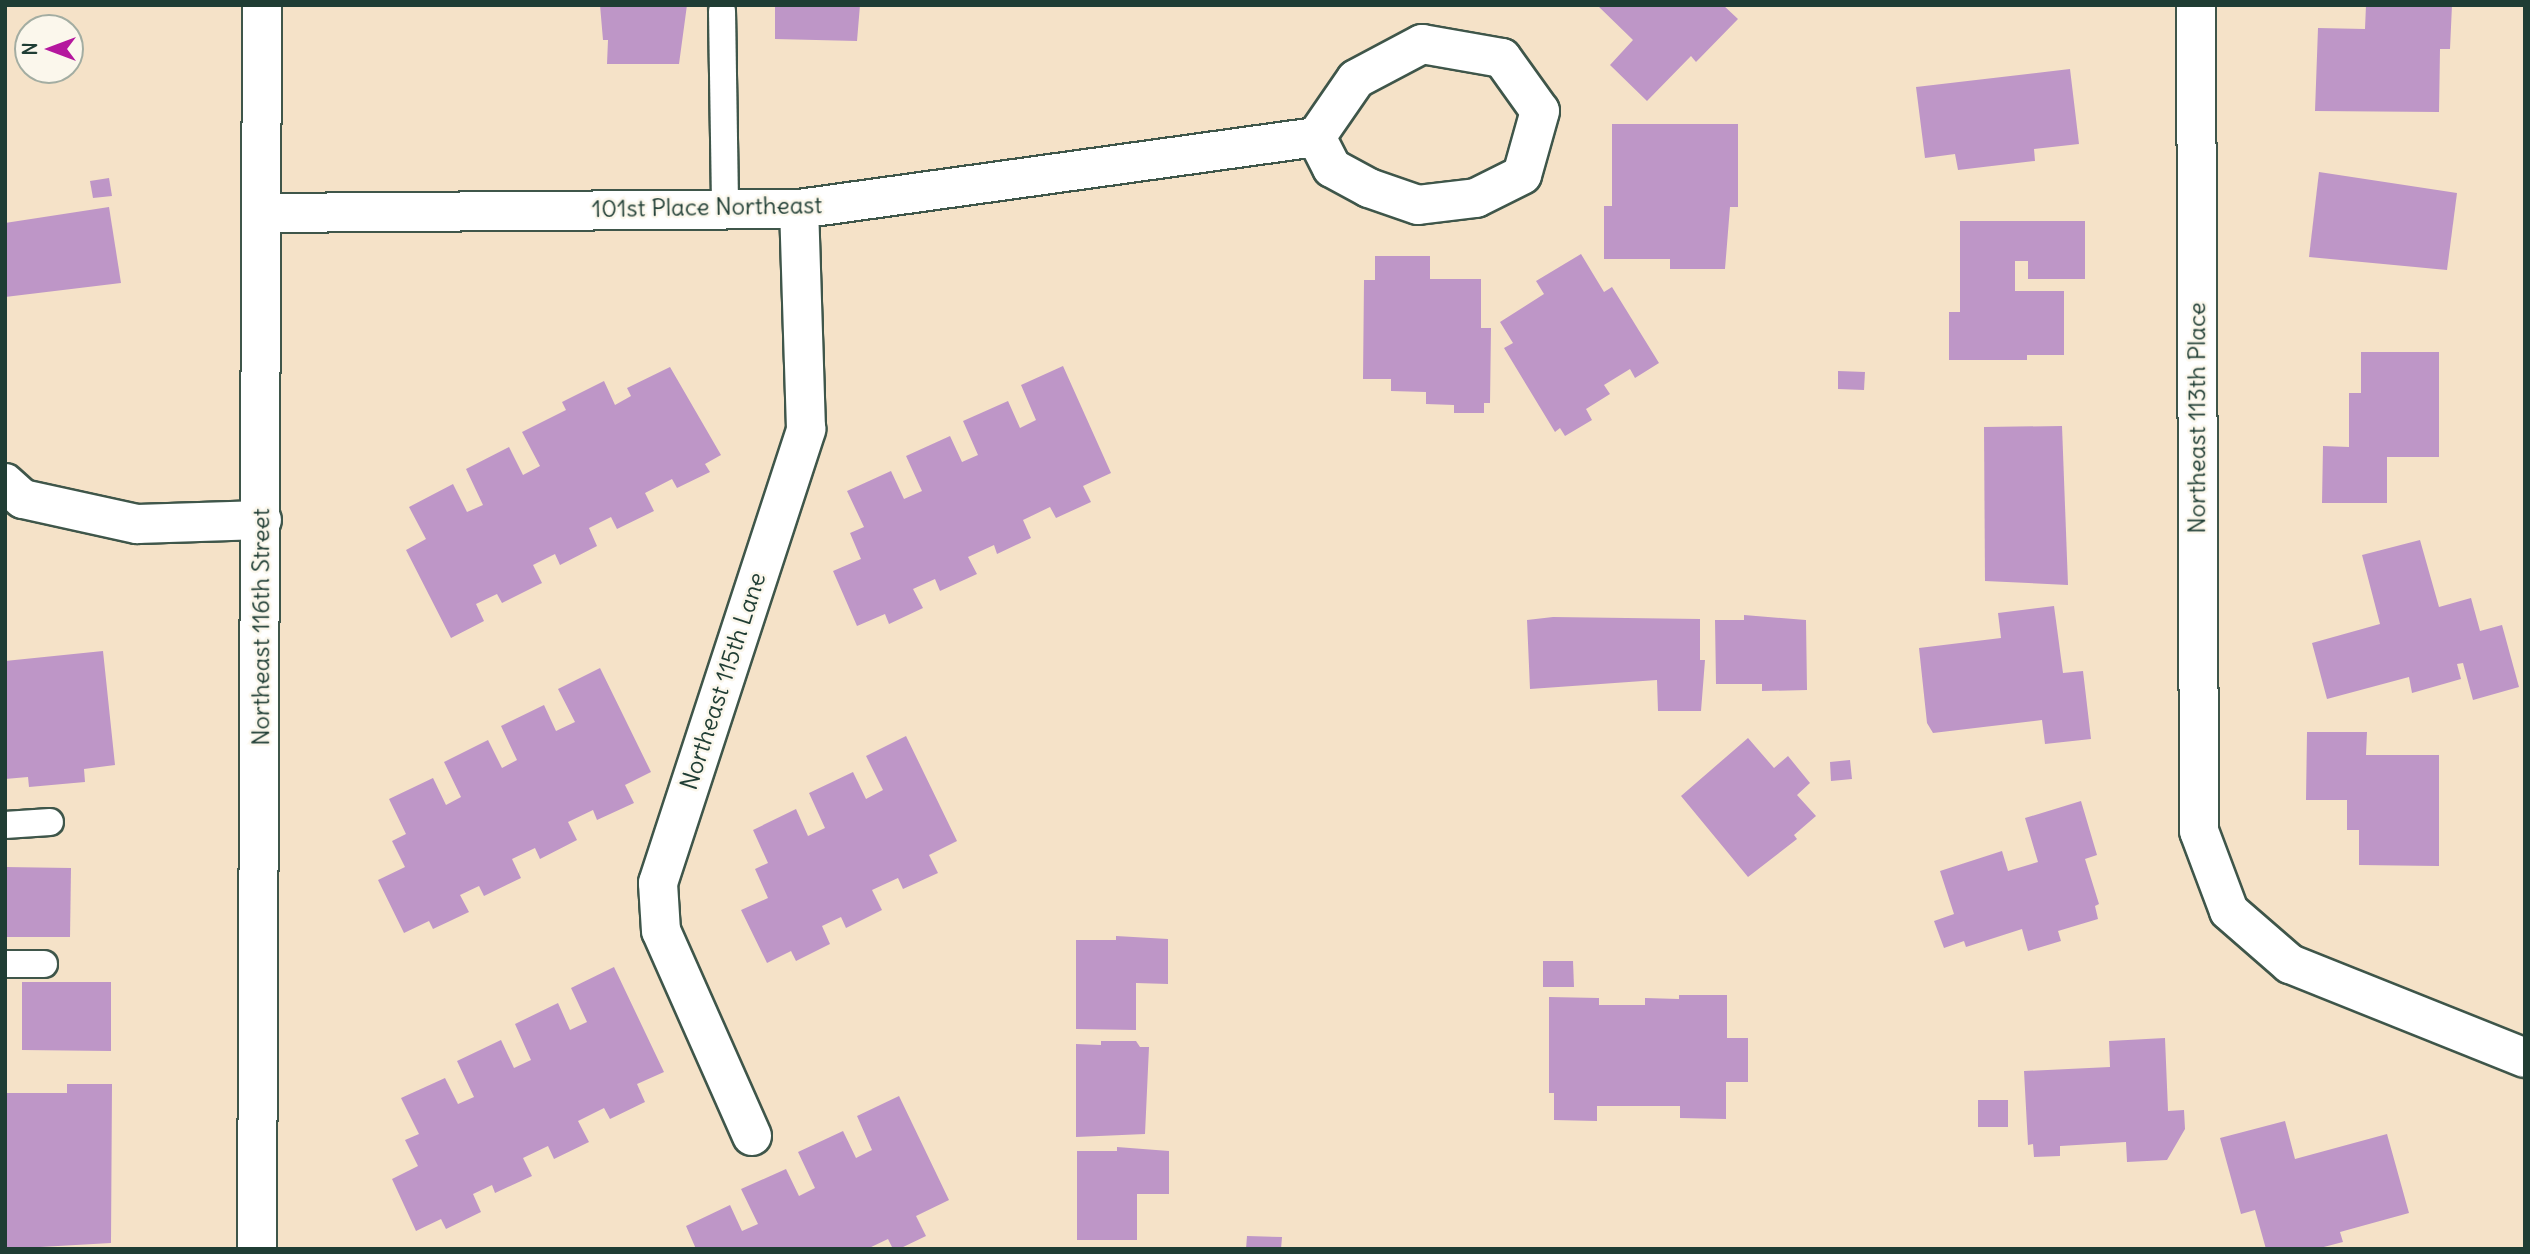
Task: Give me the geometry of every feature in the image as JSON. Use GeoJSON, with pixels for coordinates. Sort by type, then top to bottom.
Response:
{"type":"FeatureCollection","features":[{"type":"Feature","properties":{"kind":"street","name":"Northeast 116th Street"},"geometry":{"type":"LineString","coordinates":[[257,1249],[261,5]]}},
{"type":"Feature","properties":{"kind":"street","name":"Northeast 113th Place"},"geometry":{"type":"LineString","coordinates":[[2196,5],[2199,831],[2229,911],[2290,964],[2525,1058]]}},
{"type":"Feature","properties":{"kind":"street"},"geometry":{"type":"LineString","coordinates":[[1422,44],[1502,58],[1540,111],[1522,175],[1476,198],[1418,205],[1369,188],[1332,168],[1317,137],[1356,79],[1422,44]]}},
{"type":"Feature","properties":{"kind":"street","name":"101st Place Northeast"},"geometry":{"type":"LineString","coordinates":[[261,213],[799,209],[1317,137]]}},
{"type":"Feature","properties":{"kind":"street","name":"Northeast 115th Lane"},"geometry":{"type":"LineString","coordinates":[[752,1136],[661,931],[658,883],[806,429],[799,209]]}},
{"type":"Feature","properties":{"kind":"street"},"geometry":{"type":"LineString","coordinates":[[5,482],[23,499],[137,524],[261,520]]}},
{"type":"Feature","properties":{"kind":"lane"},"geometry":{"type":"LineString","coordinates":[[722,11],[725,209]]}},
{"type":"Feature","properties":{"kind":"lane"},"geometry":{"type":"LineString","coordinates":[[5,825],[50,822]]}},
{"type":"Feature","properties":{"kind":"lane"},"geometry":{"type":"LineString","coordinates":[[5,964],[44,964]]}},
{"type":"Feature","properties":{"kind":"building"},"geometry":{"type":"Polygon","coordinates":[[[600,5],[687,5],[679,64],[607,64],[608,40],[603,40],[600,5]]]}},
{"type":"Feature","properties":{"kind":"building"},"geometry":{"type":"Polygon","coordinates":[[[775,5],[860,5],[857,41],[775,39],[775,5]]]}},
{"type":"Feature","properties":{"kind":"building"},"geometry":{"type":"Polygon","coordinates":[[[1597,5],[1723,5],[1738,19],[1696,62],[1691,56],[1647,101],[1610,65],[1633,40],[1597,5]]]}},
{"type":"Feature","properties":{"kind":"building"},"geometry":{"type":"Polygon","coordinates":[[[2366,5],[2452,5],[2450,49],[2440,49],[2439,112],[2315,111],[2318,28],[2365,29],[2366,5]]]}},
{"type":"Feature","properties":{"kind":"building"},"geometry":{"type":"Polygon","coordinates":[[[2070,69],[2079,144],[2034,149],[2035,161],[1958,170],[1955,154],[1925,158],[1916,87],[2070,69]]]}},
{"type":"Feature","properties":{"kind":"building"},"geometry":{"type":"Polygon","coordinates":[[[1612,124],[1738,124],[1738,207],[1730,207],[1725,269],[1670,269],[1670,259],[1604,259],[1604,206],[1612,206],[1612,124]]]}},
{"type":"Feature","properties":{"kind":"building"},"geometry":{"type":"Polygon","coordinates":[[[2319,172],[2457,193],[2447,270],[2309,257],[2319,172]]]}},
{"type":"Feature","properties":{"kind":"building"},"geometry":{"type":"Polygon","coordinates":[[[109,178],[112,196],[93,198],[90,181],[109,178]]]}},
{"type":"Feature","properties":{"kind":"building"},"geometry":{"type":"Polygon","coordinates":[[[109,207],[121,283],[5,297],[5,223],[109,207]]]}},
{"type":"Feature","properties":{"kind":"building"},"geometry":{"type":"Polygon","coordinates":[[[1960,221],[2085,221],[2085,279],[2028,279],[2028,261],[2015,261],[2015,291],[2064,291],[2064,355],[2027,355],[2027,360],[1949,360],[1949,312],[1960,312],[1960,221]]]}},
{"type":"Feature","properties":{"kind":"building"},"geometry":{"type":"Polygon","coordinates":[[[1581,254],[1604,292],[1612,287],[1659,363],[1635,378],[1630,369],[1604,385],[1610,394],[1586,409],[1592,420],[1565,436],[1560,428],[1555,432],[1504,348],[1513,343],[1500,322],[1544,294],[1536,281],[1581,254]]]}},
{"type":"Feature","properties":{"kind":"building"},"geometry":{"type":"Polygon","coordinates":[[[1375,256],[1430,256],[1430,279],[1481,279],[1481,328],[1491,328],[1490,403],[1484,403],[1484,413],[1454,413],[1454,405],[1426,404],[1426,392],[1391,391],[1391,379],[1363,379],[1364,280],[1375,280],[1375,256]]]}},
{"type":"Feature","properties":{"kind":"building"},"geometry":{"type":"Polygon","coordinates":[[[2361,352],[2439,352],[2439,457],[2387,457],[2387,503],[2322,503],[2323,446],[2349,447],[2349,393],[2361,393],[2361,352]]]}},
{"type":"Feature","properties":{"kind":"building"},"geometry":{"type":"Polygon","coordinates":[[[1063,366],[1111,473],[1083,486],[1091,502],[1056,518],[1050,507],[1023,520],[1031,538],[997,554],[994,545],[968,557],[977,574],[940,591],[935,579],[913,589],[923,608],[889,624],[885,614],[857,626],[833,571],[861,559],[850,533],[864,527],[847,491],[891,471],[904,499],[922,491],[906,456],[950,436],[962,462],[978,455],[963,421],[1008,401],[1020,428],[1036,420],[1021,385],[1063,366]]]}},
{"type":"Feature","properties":{"kind":"building"},"geometry":{"type":"Polygon","coordinates":[[[670,367],[721,455],[705,464],[710,472],[677,488],[672,479],[645,493],[654,511],[617,529],[611,517],[589,528],[597,546],[560,565],[555,554],[533,565],[542,583],[502,603],[497,594],[476,604],[484,621],[451,638],[406,550],[426,539],[409,507],[453,484],[467,512],[483,505],[466,469],[509,447],[523,475],[540,466],[522,432],[566,410],[562,402],[604,381],[615,405],[631,396],[627,388],[670,367]]]}},
{"type":"Feature","properties":{"kind":"building"},"geometry":{"type":"Polygon","coordinates":[[[1838,371],[1865,372],[1864,390],[1838,389],[1838,371]]]}},
{"type":"Feature","properties":{"kind":"building"},"geometry":{"type":"Polygon","coordinates":[[[2062,426],[2068,585],[1985,581],[1984,427],[2062,426]]]}},
{"type":"Feature","properties":{"kind":"building"},"geometry":{"type":"Polygon","coordinates":[[[2420,540],[2439,607],[2471,598],[2480,631],[2502,625],[2519,687],[2473,700],[2463,663],[2457,664],[2461,679],[2412,693],[2409,677],[2327,699],[2312,643],[2380,624],[2362,555],[2420,540]]]}},
{"type":"Feature","properties":{"kind":"building"},"geometry":{"type":"Polygon","coordinates":[[[2054,606],[2063,673],[2083,671],[2091,739],[2045,744],[2042,720],[1933,733],[1927,723],[1919,648],[2001,638],[1998,613],[2054,606]]]}},
{"type":"Feature","properties":{"kind":"building"},"geometry":{"type":"Polygon","coordinates":[[[1744,615],[1806,620],[1807,690],[1762,691],[1762,684],[1716,684],[1715,620],[1744,620],[1744,615]]]}},
{"type":"Feature","properties":{"kind":"building"},"geometry":{"type":"Polygon","coordinates":[[[1553,617],[1700,619],[1700,660],[1705,660],[1701,711],[1658,711],[1657,680],[1530,689],[1527,620],[1553,617]]]}},
{"type":"Feature","properties":{"kind":"building"},"geometry":{"type":"Polygon","coordinates":[[[103,651],[115,765],[84,769],[85,782],[29,787],[28,777],[5,779],[5,661],[103,651]]]}},
{"type":"Feature","properties":{"kind":"building"},"geometry":{"type":"Polygon","coordinates":[[[600,668],[651,772],[625,785],[634,803],[597,820],[593,810],[568,822],[577,840],[540,859],[535,848],[512,859],[521,878],[484,896],[479,886],[460,895],[469,912],[433,929],[429,921],[404,933],[378,880],[405,867],[392,841],[406,834],[389,799],[433,778],[446,805],[461,797],[444,762],[488,740],[502,768],[517,760],[501,726],[544,705],[556,731],[575,722],[558,689],[600,668]]]}},
{"type":"Feature","properties":{"kind":"building"},"geometry":{"type":"Polygon","coordinates":[[[2307,732],[2367,732],[2366,755],[2439,755],[2439,866],[2359,865],[2359,830],[2347,830],[2347,800],[2306,800],[2307,732]]]}},
{"type":"Feature","properties":{"kind":"building"},"geometry":{"type":"Polygon","coordinates":[[[906,736],[957,841],[929,855],[938,873],[903,889],[898,878],[872,890],[882,910],[846,928],[841,917],[822,926],[830,944],[796,961],[791,951],[767,963],[741,910],[768,898],[755,869],[768,863],[753,830],[796,809],[808,836],[825,828],[809,793],[853,772],[866,799],[883,790],[866,756],[906,736]]]}},
{"type":"Feature","properties":{"kind":"building"},"geometry":{"type":"Polygon","coordinates":[[[1748,738],[1774,768],[1788,756],[1810,783],[1797,795],[1816,816],[1794,835],[1797,839],[1748,877],[1681,796],[1748,738]]]}},
{"type":"Feature","properties":{"kind":"building"},"geometry":{"type":"Polygon","coordinates":[[[1850,760],[1852,779],[1831,781],[1830,762],[1850,760]]]}},
{"type":"Feature","properties":{"kind":"building"},"geometry":{"type":"Polygon","coordinates":[[[2081,801],[2097,855],[2085,859],[2099,904],[2095,906],[2098,919],[2058,931],[2061,941],[2028,951],[2022,929],[1966,947],[1964,941],[1944,948],[1934,921],[1954,914],[1940,871],[2002,851],[2008,871],[2038,862],[2025,818],[2081,801]]]}},
{"type":"Feature","properties":{"kind":"building"},"geometry":{"type":"Polygon","coordinates":[[[5,867],[71,868],[70,937],[5,937],[5,867]]]}},
{"type":"Feature","properties":{"kind":"building"},"geometry":{"type":"Polygon","coordinates":[[[1116,936],[1168,939],[1168,984],[1136,983],[1136,1030],[1076,1029],[1076,940],[1116,940],[1116,936]]]}},
{"type":"Feature","properties":{"kind":"building"},"geometry":{"type":"Polygon","coordinates":[[[1543,961],[1573,961],[1574,987],[1543,987],[1543,961]]]}},
{"type":"Feature","properties":{"kind":"building"},"geometry":{"type":"Polygon","coordinates":[[[614,967],[664,1072],[637,1084],[645,1102],[610,1119],[604,1108],[578,1121],[589,1142],[554,1159],[548,1146],[523,1158],[532,1176],[495,1193],[492,1185],[473,1194],[481,1212],[446,1229],[441,1219],[416,1231],[392,1179],[418,1166],[405,1140],[419,1134],[401,1098],[445,1078],[458,1104],[474,1097],[457,1061],[501,1040],[514,1068],[531,1060],[515,1024],[558,1003],[570,1030],[587,1022],[571,988],[614,967]]]}},
{"type":"Feature","properties":{"kind":"building"},"geometry":{"type":"Polygon","coordinates":[[[22,982],[111,982],[111,1051],[22,1050],[22,982]]]}},
{"type":"Feature","properties":{"kind":"building"},"geometry":{"type":"Polygon","coordinates":[[[1679,995],[1727,995],[1727,1038],[1748,1038],[1748,1082],[1726,1082],[1726,1119],[1680,1118],[1680,1106],[1597,1106],[1597,1121],[1554,1120],[1554,1093],[1549,1093],[1549,997],[1599,998],[1599,1005],[1645,1005],[1645,998],[1679,999],[1679,995]]]}},
{"type":"Feature","properties":{"kind":"building"},"geometry":{"type":"Polygon","coordinates":[[[2165,1038],[2168,1111],[2184,1110],[2185,1129],[2167,1160],[2127,1162],[2126,1142],[2060,1146],[2060,1156],[2034,1157],[2033,1144],[2028,1145],[2024,1071],[2110,1067],[2109,1041],[2165,1038]]]}},
{"type":"Feature","properties":{"kind":"building"},"geometry":{"type":"Polygon","coordinates":[[[1101,1041],[1136,1041],[1140,1047],[1149,1047],[1145,1134],[1076,1137],[1076,1044],[1101,1045],[1101,1041]]]}},
{"type":"Feature","properties":{"kind":"building"},"geometry":{"type":"Polygon","coordinates":[[[67,1084],[112,1084],[111,1243],[5,1249],[5,1093],[67,1093],[67,1084]]]}},
{"type":"Feature","properties":{"kind":"building"},"geometry":{"type":"Polygon","coordinates":[[[899,1096],[949,1200],[916,1216],[926,1236],[899,1249],[893,1249],[888,1239],[867,1249],[696,1249],[686,1226],[730,1205],[742,1231],[758,1224],[741,1189],[786,1169],[799,1196],[815,1188],[798,1152],[843,1131],[856,1158],[872,1150],[857,1116],[899,1096]]]}},
{"type":"Feature","properties":{"kind":"building"},"geometry":{"type":"Polygon","coordinates":[[[1978,1100],[2008,1100],[2008,1127],[1978,1127],[1978,1100]]]}},
{"type":"Feature","properties":{"kind":"building"},"geometry":{"type":"Polygon","coordinates":[[[2285,1121],[2295,1159],[2387,1134],[2409,1213],[2340,1232],[2343,1242],[2316,1249],[2266,1249],[2255,1210],[2241,1214],[2220,1138],[2285,1121]]]}},
{"type":"Feature","properties":{"kind":"building"},"geometry":{"type":"Polygon","coordinates":[[[1117,1147],[1169,1151],[1169,1194],[1137,1194],[1137,1240],[1077,1240],[1077,1151],[1117,1151],[1117,1147]]]}},
{"type":"Feature","properties":{"kind":"building"},"geometry":{"type":"Polygon","coordinates":[[[1247,1236],[1282,1237],[1281,1249],[1246,1249],[1247,1236]]]}}]}
